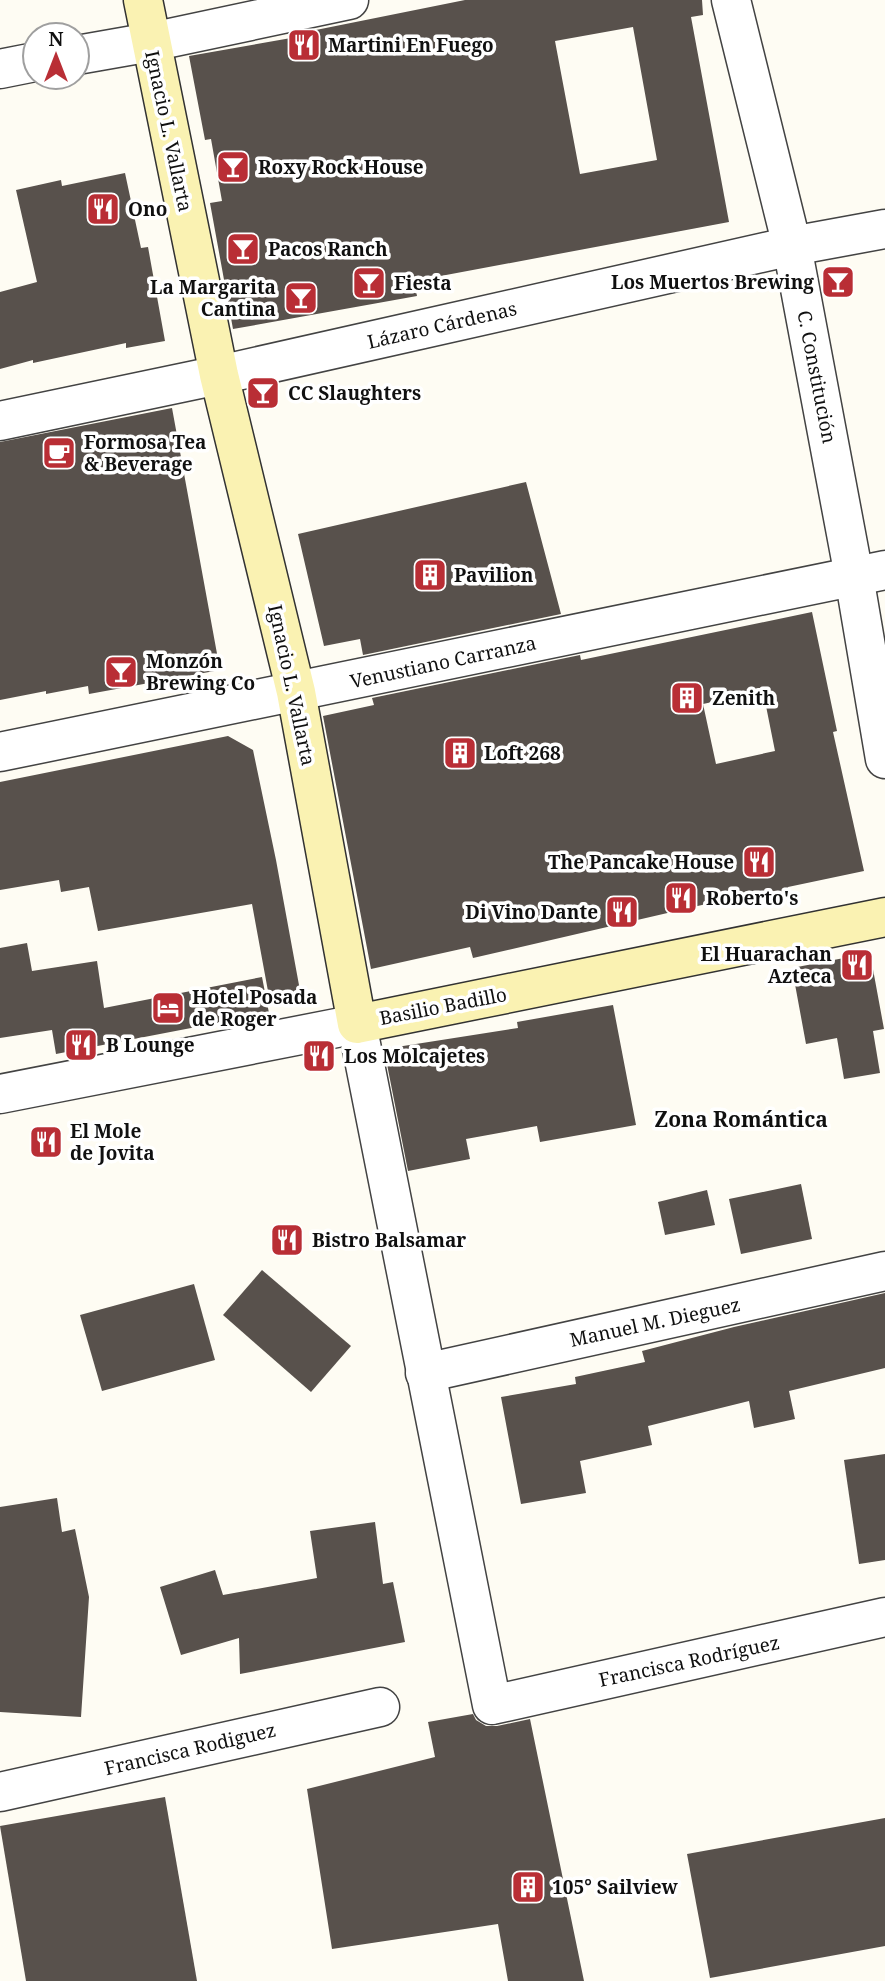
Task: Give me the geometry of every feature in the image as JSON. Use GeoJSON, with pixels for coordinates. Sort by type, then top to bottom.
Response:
{"type":"FeatureCollection","features":[{"type":"Feature","properties":{"kind":"main road","name":"Ignacio L. Vallarta"},"geometry":{"type":"LineString","coordinates":[[143,0],[219,375],[296,692],[357,1024]]}},
{"type":"Feature","properties":{"kind":"main road","name":"Basilio Badillo"},"geometry":{"type":"LineString","coordinates":[[357,1024],[885,917]]}},
{"type":"Feature","properties":{"kind":"street"},"geometry":{"type":"LineString","coordinates":[[91,53],[349,0]]}},
{"type":"Feature","properties":{"kind":"street","name":"C. Constitución"},"geometry":{"type":"LineString","coordinates":[[731,0],[869,573],[885,759]]}},
{"type":"Feature","properties":{"kind":"street"},"geometry":{"type":"LineString","coordinates":[[0,69],[21,65]]}},
{"type":"Feature","properties":{"kind":"street","name":"Lázaro Cárdenas"},"geometry":{"type":"LineString","coordinates":[[0,421],[219,375],[792,246],[885,229]]}},
{"type":"Feature","properties":{"kind":"street","name":"Venustiano Carranza"},"geometry":{"type":"LineString","coordinates":[[0,752],[869,573]]}},
{"type":"Feature","properties":{"kind":"street","name":"Basilio Badillo"},"geometry":{"type":"LineString","coordinates":[[0,1094],[357,1024]]}},
{"type":"Feature","properties":{"kind":"street","name":"Ignacio L. Vallarta"},"geometry":{"type":"LineString","coordinates":[[357,1024],[492,1704]]}},
{"type":"Feature","properties":{"kind":"street","name":"Manuel M. Dieguez"},"geometry":{"type":"LineString","coordinates":[[425,1373],[885,1271]]}},
{"type":"Feature","properties":{"kind":"street","name":"Francisca Rodríguez"},"geometry":{"type":"LineString","coordinates":[[492,1704],[885,1617]]}},
{"type":"Feature","properties":{"kind":"street","name":"Francisca Rodiguez"},"geometry":{"type":"LineString","coordinates":[[0,1792],[380,1707]]}},
{"type":"Feature","properties":{"kind":"building"},"geometry":{"type":"Polygon","coordinates":[[[465,0],[702,0],[703,15],[691,17],[729,222],[414,281],[417,296],[233,329],[210,203],[222,201],[211,139],[205,140],[189,56],[291,38],[291,35],[465,0]],[[633,27],[555,41],[580,174],[657,160],[633,27]]]}},
{"type":"Feature","properties":{"kind":"building"},"geometry":{"type":"Polygon","coordinates":[[[125,173],[141,248],[148,247],[165,341],[126,348],[126,343],[33,363],[33,360],[0,369],[0,292],[37,282],[16,190],[61,180],[62,186],[125,173]]]}},
{"type":"Feature","properties":{"kind":"building"},"geometry":{"type":"Polygon","coordinates":[[[172,408],[220,670],[89,694],[88,686],[0,700],[0,442],[172,408]]]}},
{"type":"Feature","properties":{"kind":"building","name":"Pavilion"},"geometry":{"type":"Polygon","coordinates":[[[526,482],[561,614],[363,655],[360,639],[324,646],[298,534],[526,482]]]}},
{"type":"Feature","properties":{"kind":"building"},"geometry":{"type":"Polygon","coordinates":[[[812,612],[837,731],[833,732],[864,871],[788,887],[789,892],[746,902],[745,895],[473,958],[470,947],[371,969],[323,716],[374,705],[372,698],[580,655],[581,660],[812,612]],[[763,691],[703,704],[716,764],[775,751],[763,691]]]}},
{"type":"Feature","properties":{"kind":"building"},"geometry":{"type":"Polygon","coordinates":[[[228,736],[253,750],[301,996],[270,1002],[252,904],[98,931],[89,887],[61,892],[59,880],[0,890],[0,782],[228,736]]]}},
{"type":"Feature","properties":{"kind":"building"},"geometry":{"type":"Polygon","coordinates":[[[27,943],[32,971],[97,961],[104,1008],[262,977],[269,1013],[56,1054],[52,1030],[0,1038],[0,948],[27,943]]]}},
{"type":"Feature","properties":{"kind":"building"},"geometry":{"type":"Polygon","coordinates":[[[870,953],[884,1029],[873,1031],[880,1073],[844,1079],[837,1038],[806,1044],[792,968],[870,953]]]}},
{"type":"Feature","properties":{"kind":"building"},"geometry":{"type":"Polygon","coordinates":[[[613,1005],[636,1125],[540,1142],[537,1126],[466,1139],[470,1159],[408,1171],[384,1049],[518,1028],[517,1022],[613,1005]]]}},
{"type":"Feature","properties":{"kind":"building"},"geometry":{"type":"Polygon","coordinates":[[[801,1184],[812,1239],[741,1254],[729,1199],[801,1184]]]}},
{"type":"Feature","properties":{"kind":"building"},"geometry":{"type":"Polygon","coordinates":[[[707,1190],[715,1225],[665,1235],[658,1202],[707,1190]]]}},
{"type":"Feature","properties":{"kind":"building"},"geometry":{"type":"Polygon","coordinates":[[[262,1270],[351,1346],[311,1392],[223,1315],[262,1270]]]}},
{"type":"Feature","properties":{"kind":"building"},"geometry":{"type":"Polygon","coordinates":[[[194,1284],[215,1360],[102,1391],[80,1315],[194,1284]]]}},
{"type":"Feature","properties":{"kind":"building"},"geometry":{"type":"Polygon","coordinates":[[[885,1293],[885,1368],[789,1391],[795,1419],[754,1428],[749,1401],[648,1426],[652,1445],[580,1461],[586,1493],[521,1504],[501,1397],[576,1384],[575,1377],[645,1362],[642,1351],[885,1293]]]}},
{"type":"Feature","properties":{"kind":"building"},"geometry":{"type":"Polygon","coordinates":[[[885,1454],[885,1560],[859,1564],[844,1460],[885,1454]]]}},
{"type":"Feature","properties":{"kind":"building"},"geometry":{"type":"Polygon","coordinates":[[[57,1498],[62,1532],[75,1529],[89,1597],[81,1717],[0,1712],[0,1507],[57,1498]]]}},
{"type":"Feature","properties":{"kind":"building"},"geometry":{"type":"Polygon","coordinates":[[[375,1522],[383,1584],[393,1582],[405,1642],[240,1674],[239,1638],[181,1655],[160,1587],[215,1570],[223,1595],[317,1578],[310,1531],[375,1522]]]}},
{"type":"Feature","properties":{"kind":"building"},"geometry":{"type":"Polygon","coordinates":[[[473,1714],[476,1720],[486,1726],[530,1719],[584,1981],[508,1981],[498,1924],[332,1949],[307,1789],[435,1757],[428,1722],[473,1714]]]}},
{"type":"Feature","properties":{"kind":"building"},"geometry":{"type":"Polygon","coordinates":[[[165,1797],[197,1981],[26,1981],[0,1826],[165,1797]]]}},
{"type":"Feature","properties":{"kind":"building"},"geometry":{"type":"Polygon","coordinates":[[[885,1818],[885,1946],[710,1978],[687,1854],[885,1818]]]}},
{"type":"Feature","properties":{"kind":"place","name":"Martini En Fuego"},"geometry":{"type":"Point","coordinates":[304,45]}},
{"type":"Feature","properties":{"kind":"place","name":"Roxy Rock House"},"geometry":{"type":"Point","coordinates":[233,167]}},
{"type":"Feature","properties":{"kind":"place","name":"Ono"},"geometry":{"type":"Point","coordinates":[103,209]}},
{"type":"Feature","properties":{"kind":"place","name":"Pacos Ranch"},"geometry":{"type":"Point","coordinates":[243,249]}},
{"type":"Feature","properties":{"kind":"place","name":"Los Muertos Brewing"},"geometry":{"type":"Point","coordinates":[838,282]}},
{"type":"Feature","properties":{"kind":"place","name":"Fiesta"},"geometry":{"type":"Point","coordinates":[369,283]}},
{"type":"Feature","properties":{"kind":"place","name":"La Margarita Cantina"},"geometry":{"type":"Point","coordinates":[301,298]}},
{"type":"Feature","properties":{"kind":"place","name":"CC Slaughters"},"geometry":{"type":"Point","coordinates":[263,393]}},
{"type":"Feature","properties":{"kind":"place","name":"Formosa Tea & Beverage"},"geometry":{"type":"Point","coordinates":[59,453]}},
{"type":"Feature","properties":{"kind":"place","name":"Pavilion"},"geometry":{"type":"Point","coordinates":[430,575]}},
{"type":"Feature","properties":{"kind":"place","name":"Monzón Brewing Co"},"geometry":{"type":"Point","coordinates":[121,672]}},
{"type":"Feature","properties":{"kind":"place","name":"Zenith"},"geometry":{"type":"Point","coordinates":[687,698]}},
{"type":"Feature","properties":{"kind":"place","name":"Loft 268"},"geometry":{"type":"Point","coordinates":[460,753]}},
{"type":"Feature","properties":{"kind":"place","name":"The Pancake House"},"geometry":{"type":"Point","coordinates":[759,862]}},
{"type":"Feature","properties":{"kind":"place","name":"Roberto's"},"geometry":{"type":"Point","coordinates":[681,898]}},
{"type":"Feature","properties":{"kind":"place","name":"Di Vino Dante"},"geometry":{"type":"Point","coordinates":[622,912]}},
{"type":"Feature","properties":{"kind":"place","name":"El Huarachan Azteca"},"geometry":{"type":"Point","coordinates":[857,965]}},
{"type":"Feature","properties":{"kind":"place","name":"Hotel Posada de Roger"},"geometry":{"type":"Point","coordinates":[168,1008]}},
{"type":"Feature","properties":{"kind":"place","name":"B Lounge"},"geometry":{"type":"Point","coordinates":[81,1045]}},
{"type":"Feature","properties":{"kind":"place","name":"Los Molcajetes"},"geometry":{"type":"Point","coordinates":[319,1056]}},
{"type":"Feature","properties":{"kind":"place","name":"El Mole de Jovita"},"geometry":{"type":"Point","coordinates":[46,1142]}},
{"type":"Feature","properties":{"kind":"place","name":"Bistro Balsamar"},"geometry":{"type":"Point","coordinates":[287,1240]}},
{"type":"Feature","properties":{"kind":"place","name":"105° Sailview"},"geometry":{"type":"Point","coordinates":[528,1887]}},
{"type":"Feature","properties":{"kind":"district","name":"Zona Romántica"},"geometry":{"type":"Point","coordinates":[741,1120]}}]}
